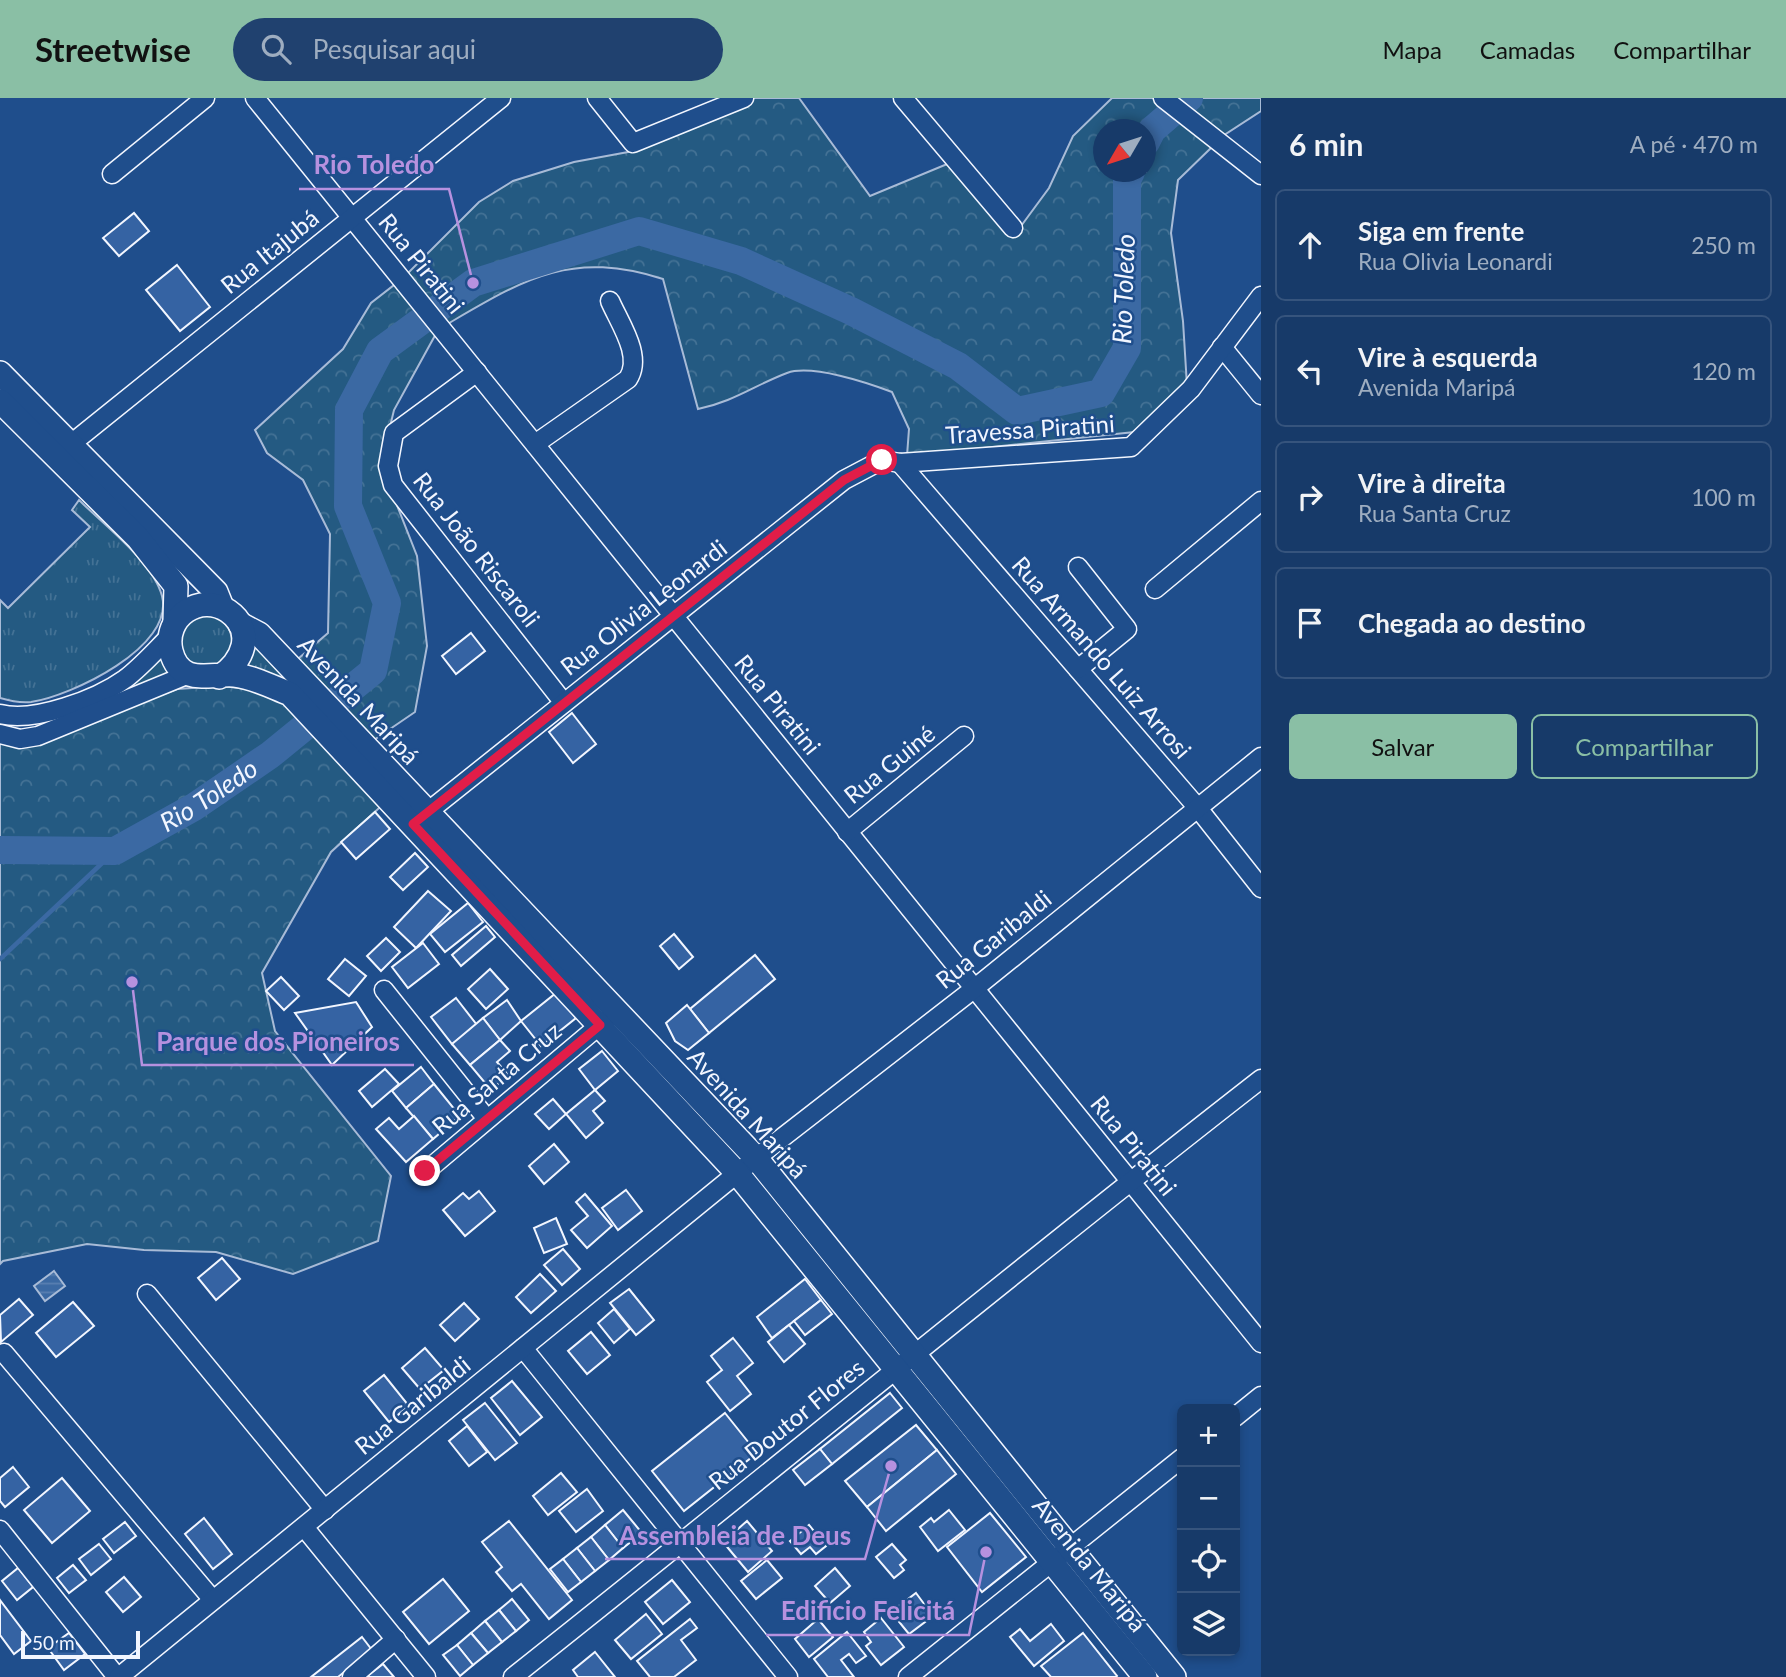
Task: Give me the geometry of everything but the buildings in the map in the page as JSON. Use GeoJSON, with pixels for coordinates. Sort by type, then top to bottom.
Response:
{"type":"FeatureCollection","features":[{"type":"Feature","properties":{"kind":"main road"},"geometry":{"type":"LineString","coordinates":[[0,373],[216,592],[222,607],[240,624],[244,637],[239,661],[219,677],[206,678],[189,674],[172,655],[176,586],[138,538],[0,401]]}},
{"type":"Feature","properties":{"kind":"main road"},"geometry":{"type":"LineString","coordinates":[[172,629],[195,606],[207,604],[222,607]]}},
{"type":"Feature","properties":{"kind":"main road","name":"Avenida Maripá"},"geometry":{"type":"LineString","coordinates":[[240,624],[258,634],[298,689],[608,1018],[756,1158],[904,1361]]}},
{"type":"Feature","properties":{"kind":"main road","name":"Avenida Maripá"},"geometry":{"type":"LineString","coordinates":[[219,677],[232,675],[298,689]]}},
{"type":"Feature","properties":{"kind":"main road","name":"Avenida Maripá"},"geometry":{"type":"LineString","coordinates":[[608,1018],[737,1173],[904,1361],[1061,1554],[1174,1677]]}},
{"type":"Feature","properties":{"kind":"main road","name":"Avenida Maripá"},"geometry":{"type":"LineString","coordinates":[[1061,1554],[1145,1677]]}},
{"type":"Feature","properties":{"kind":"street"},"geometry":{"type":"LineString","coordinates":[[112,174],[205,98]]}},
{"type":"Feature","properties":{"kind":"street","name":"Rua Piratini"},"geometry":{"type":"LineString","coordinates":[[255,98],[1261,1343]]}},
{"type":"Feature","properties":{"kind":"street","name":"Rua Itajubá"},"geometry":{"type":"LineString","coordinates":[[71,444],[501,98]]}},
{"type":"Feature","properties":{"kind":"street"},"geometry":{"type":"LineString","coordinates":[[597,98],[634,143],[744,98]]}},
{"type":"Feature","properties":{"kind":"street"},"geometry":{"type":"LineString","coordinates":[[903,98],[1013,228]]}},
{"type":"Feature","properties":{"kind":"street"},"geometry":{"type":"LineString","coordinates":[[1163,98],[1261,175]]}},
{"type":"Feature","properties":{"kind":"street","name":"Travessa Piratini"},"geometry":{"type":"LineString","coordinates":[[900,463],[1131,447],[1191,389],[1261,296]]}},
{"type":"Feature","properties":{"kind":"street"},"geometry":{"type":"LineString","coordinates":[[535,444],[628,379],[633,372],[632,351],[610,301]]}},
{"type":"Feature","properties":{"kind":"street"},"geometry":{"type":"LineString","coordinates":[[1222,347],[1261,395]]}},
{"type":"Feature","properties":{"kind":"street","name":"Rua João Riscaroli"},"geometry":{"type":"LineString","coordinates":[[477,372],[394,433],[388,466],[393,485],[564,702]]}},
{"type":"Feature","properties":{"kind":"street","name":"Rua Olivia Leonardi"},"geometry":{"type":"LineString","coordinates":[[420,818],[844,480],[882,460],[900,463]]}},
{"type":"Feature","properties":{"kind":"street","name":"Rua Armando Luiz Arrosi"},"geometry":{"type":"LineString","coordinates":[[900,463],[1197,807],[1261,888]]}},
{"type":"Feature","properties":{"kind":"street"},"geometry":{"type":"LineString","coordinates":[[1155,589],[1261,501]]}},
{"type":"Feature","properties":{"kind":"street"},"geometry":{"type":"LineString","coordinates":[[1078,567],[1127,629],[1078,669]]}},
{"type":"Feature","properties":{"kind":"street"},"geometry":{"type":"LineString","coordinates":[[0,714],[12,717],[65,707],[124,680],[172,629]]}},
{"type":"Feature","properties":{"kind":"street"},"geometry":{"type":"LineString","coordinates":[[0,734],[20,739],[38,736],[189,674]]}},
{"type":"Feature","properties":{"kind":"street","name":"Rua Guiné"},"geometry":{"type":"LineString","coordinates":[[847,832],[964,736]]}},
{"type":"Feature","properties":{"kind":"street","name":"Rua Garibaldi"},"geometry":{"type":"LineString","coordinates":[[118,1677],[737,1173],[975,988],[1261,757]]}},
{"type":"Feature","properties":{"kind":"street"},"geometry":{"type":"LineString","coordinates":[[384,990],[488,1119]]}},
{"type":"Feature","properties":{"kind":"street","name":"Rua Santa Cruz"},"geometry":{"type":"LineString","coordinates":[[425,1171],[608,1018]]}},
{"type":"Feature","properties":{"kind":"street","name":"Rua Doutor Flores"},"geometry":{"type":"LineString","coordinates":[[513,1677],[681,1544],[904,1361],[1261,1079]]}},
{"type":"Feature","properties":{"kind":"street"},"geometry":{"type":"LineString","coordinates":[[147,1294],[325,1510]]}},
{"type":"Feature","properties":{"kind":"street"},"geometry":{"type":"LineString","coordinates":[[523,1348],[788,1677]]}},
{"type":"Feature","properties":{"kind":"street"},"geometry":{"type":"LineString","coordinates":[[4,1353],[213,1600]]}},
{"type":"Feature","properties":{"kind":"street"},"geometry":{"type":"LineString","coordinates":[[1240,1413],[1261,1396]]}},
{"type":"Feature","properties":{"kind":"street"},"geometry":{"type":"LineString","coordinates":[[908,1677],[1177,1462]]}},
{"type":"Feature","properties":{"kind":"street"},"geometry":{"type":"LineString","coordinates":[[304,1527],[426,1677]]}},
{"type":"Feature","properties":{"kind":"street"},"geometry":{"type":"LineString","coordinates":[[0,1530],[118,1677]]}},
{"type":"Feature","properties":{"kind":"street"},"geometry":{"type":"LineString","coordinates":[[352,1677],[396,1639]]}},
{"type":"Feature","properties":{"kind":"green space"},"geometry":{"type":"Polygon","coordinates":[[[754,98],[799,98],[870,196],[952,162],[1013,237],[1049,188],[1073,136],[1112,98],[1157,98],[1214,145],[1178,180],[1171,233],[1183,321],[1187,386],[1144,431],[907,456],[909,429],[892,392],[840,376],[811,371],[787,373],[733,398],[698,409],[663,279],[600,267],[548,274],[498,295],[444,326],[404,277],[479,202],[513,181],[574,162],[639,150],[754,98]]]}},
{"type":"Feature","properties":{"kind":"green space"},"geometry":{"type":"Polygon","coordinates":[[[1171,98],[1261,98],[1261,111],[1218,139],[1171,98]]]}},
{"type":"Feature","properties":{"kind":"green space"},"geometry":{"type":"Polygon","coordinates":[[[398,282],[438,330],[394,410],[385,447],[389,485],[417,556],[427,646],[415,712],[368,744],[292,664],[328,633],[330,534],[303,480],[267,453],[255,430],[343,349],[371,303],[398,282]]]}},
{"type":"Feature","properties":{"kind":"green space"},"geometry":{"type":"Polygon","coordinates":[[[79,500],[149,570],[162,596],[162,615],[153,633],[137,650],[93,679],[49,698],[31,702],[0,698],[0,600],[8,608],[90,527],[72,510],[79,500]]]}},
{"type":"Feature","properties":{"kind":"green space"},"geometry":{"type":"Polygon","coordinates":[[[205,615],[224,623],[232,642],[224,661],[205,669],[186,661],[178,642],[186,623],[205,615]]]}},
{"type":"Feature","properties":{"kind":"green space"},"geometry":{"type":"Polygon","coordinates":[[[248,639],[298,685],[248,670],[242,662],[248,639]]]}},
{"type":"Feature","properties":{"kind":"green space"},"geometry":{"type":"Polygon","coordinates":[[[162,653],[173,674],[128,690],[126,686],[162,653]]]}},
{"type":"Feature","properties":{"kind":"green space"},"geometry":{"type":"Polygon","coordinates":[[[222,686],[290,694],[389,799],[331,852],[262,973],[275,1031],[391,1176],[378,1241],[293,1274],[216,1252],[144,1250],[87,1244],[3,1261],[0,1264],[0,742],[26,746],[177,689],[222,686]]]}},
{"type":"Feature","properties":{"kind":"shaded area"},"geometry":{"type":"Polygon","coordinates":[[[54,1271],[65,1286],[45,1301],[34,1286],[54,1271]]]}},
{"type":"Feature","properties":{"kind":"waterway","name":"Rio Toledo"},"geometry":{"type":"LineString","coordinates":[[1156,127],[1189,98]]}},
{"type":"Feature","properties":{"kind":"waterway","name":"Rio Toledo"},"geometry":{"type":"LineString","coordinates":[[0,850],[115,851],[194,807],[270,755],[373,671],[387,603],[348,506],[349,410],[380,351],[473,283],[639,231],[741,261],[851,311],[958,366],[1017,411],[1101,393],[1127,348],[1127,182]]}},
{"type":"Feature","properties":{"kind":"waterway"},"geometry":{"type":"LineString","coordinates":[[0,959],[115,851]]}},
{"type":"Feature","properties":{"kind":"place","name":"Rio Toledo"},"geometry":{"type":"Point","coordinates":[473,283]}},
{"type":"Feature","properties":{"kind":"place","name":"Parque dos Pioneiros"},"geometry":{"type":"Point","coordinates":[132,982]}},
{"type":"Feature","properties":{"kind":"place","name":"Assembleia de Deus"},"geometry":{"type":"Point","coordinates":[891,1466]}},
{"type":"Feature","properties":{"kind":"place","name":"Edificio Felicitá"},"geometry":{"type":"Point","coordinates":[986,1552]}},
{"type":"Feature","properties":{"kind":"route"},"geometry":{"type":"LineString","coordinates":[[425,1171],[600,1025],[413,824],[844,480],[882,460]]}}]}
